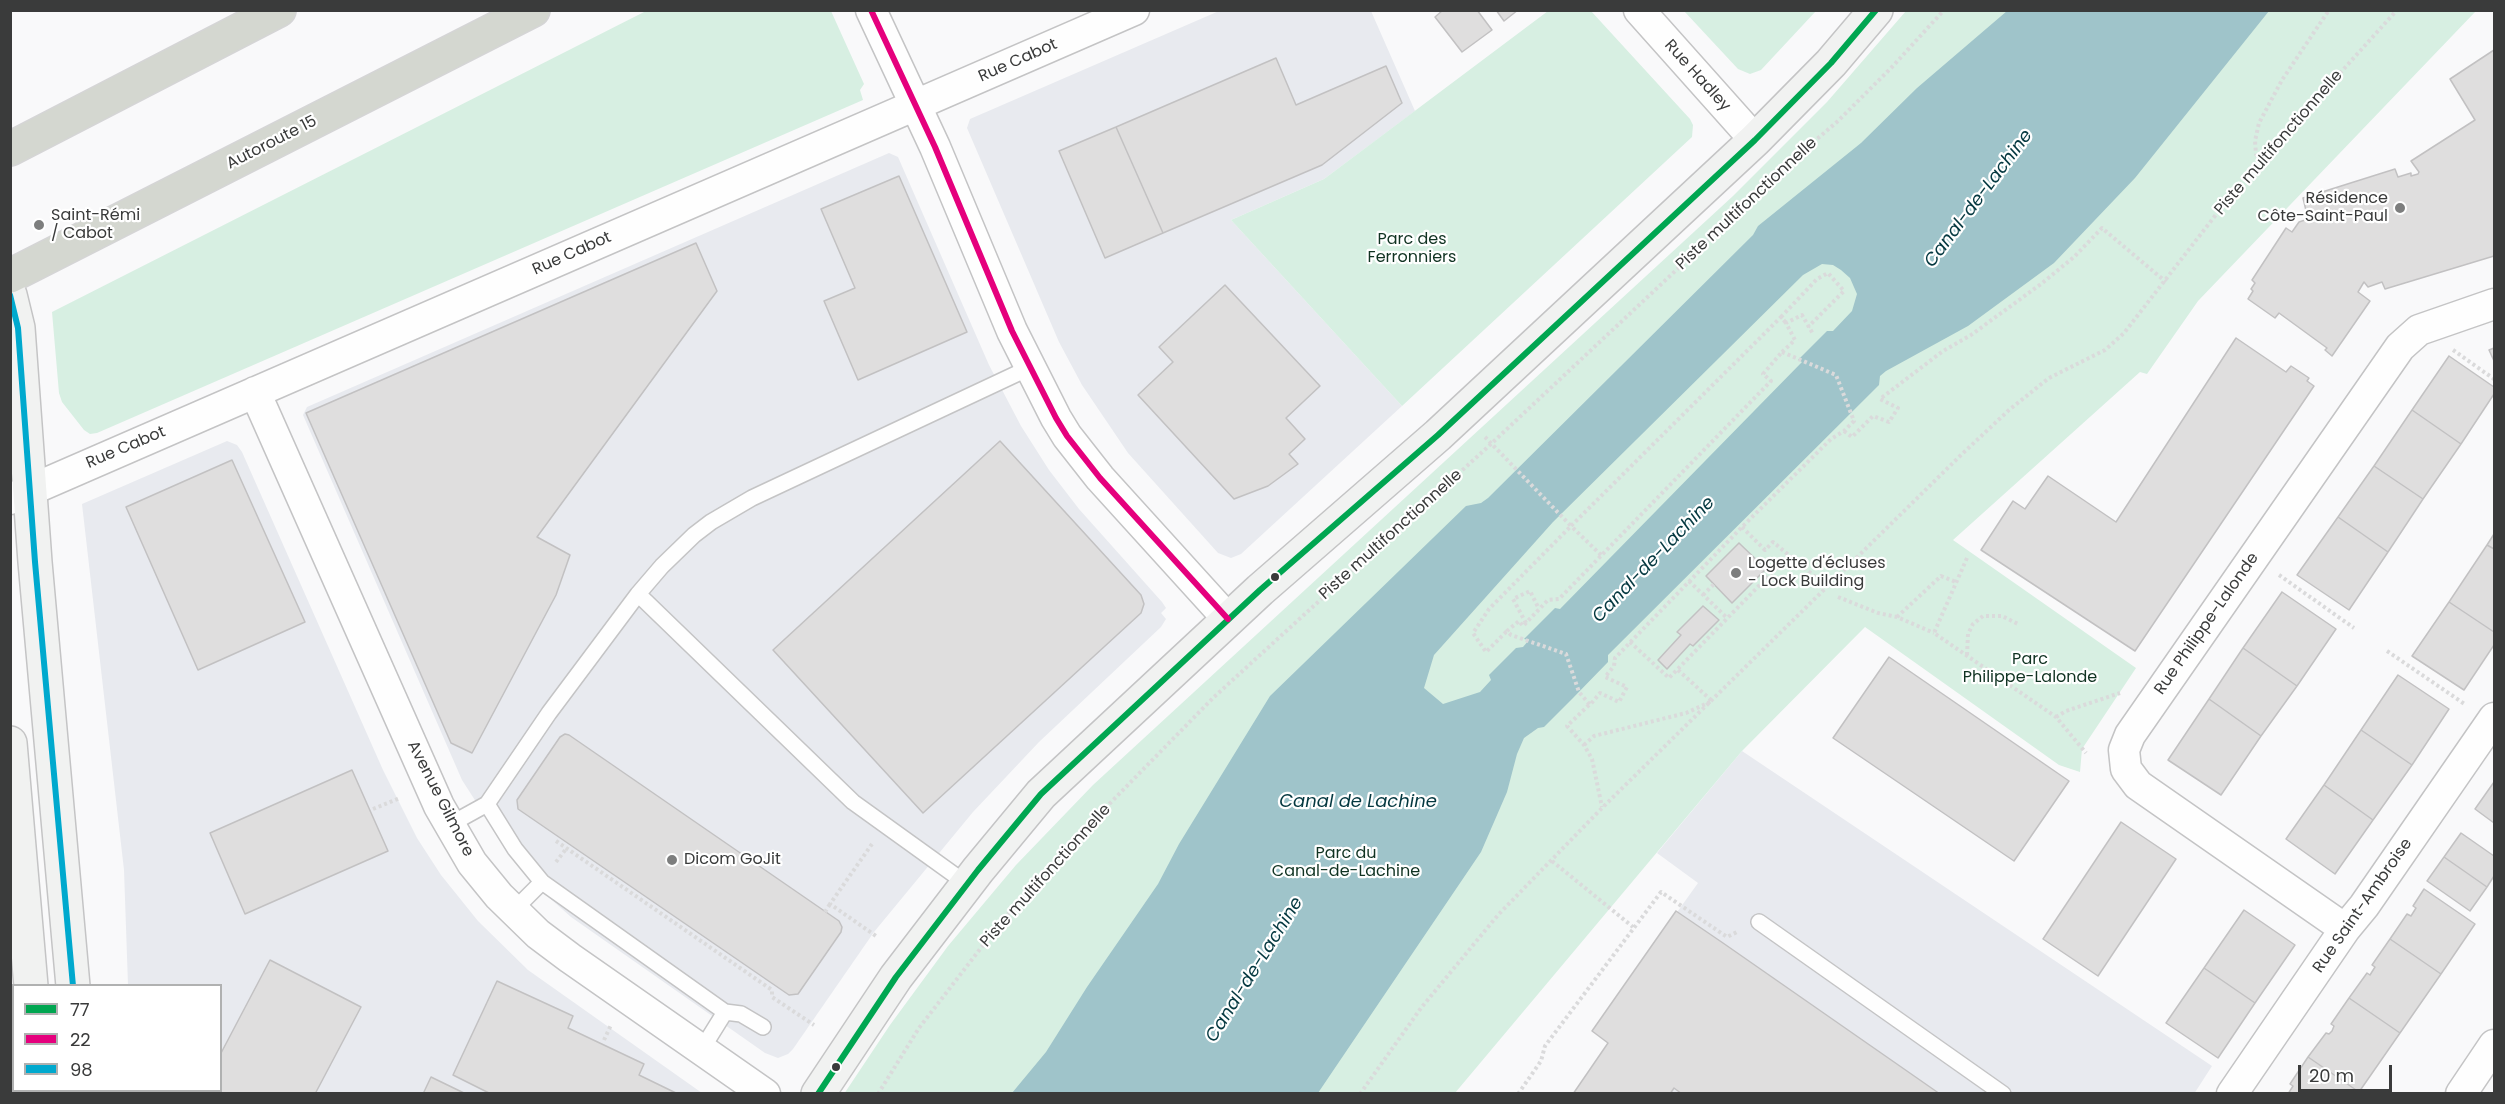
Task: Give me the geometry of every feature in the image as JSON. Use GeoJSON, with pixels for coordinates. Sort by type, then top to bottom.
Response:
{"type":"FeatureCollection","features":[{"type":"Feature","properties":{"kind":"highway"},"geometry":{"type":"LineString","coordinates":[[10,149],[279,10]]}},
{"type":"Feature","properties":{"kind":"highway","name":"Autoroute 15"},"geometry":{"type":"LineString","coordinates":[[10,276],[533,10]]}},
{"type":"Feature","properties":{"kind":"main road"},"geometry":{"type":"LineString","coordinates":[[818,1094],[868,1016],[967,884],[1020,818],[1053,782],[1228,619],[1438,435],[1755,141],[1831,63],[1875,10]]}},
{"type":"Feature","properties":{"kind":"main road"},"geometry":{"type":"LineString","coordinates":[[10,295],[18,328],[21,494],[74,984]]}},
{"type":"Feature","properties":{"kind":"main road"},"geometry":{"type":"LineString","coordinates":[[10,743],[31,984]]}},
{"type":"Feature","properties":{"kind":"street"},"geometry":{"type":"LineString","coordinates":[[871,10],[915,105],[1029,368],[1056,418],[1082,456],[1228,619]]}},
{"type":"Feature","properties":{"kind":"street","name":"Rue Cabot"},"geometry":{"type":"LineString","coordinates":[[21,494],[1134,10]]}},
{"type":"Feature","properties":{"kind":"street","name":"Rue Hadley"},"geometry":{"type":"LineString","coordinates":[[1639,10],[1755,141]]}},
{"type":"Feature","properties":{"kind":"street","name":"Rue Philippe-Lalonde"},"geometry":{"type":"LineString","coordinates":[[2345,929],[2138,785],[2128,773],[2124,750],[2130,735],[2405,340],[2419,330],[2494,304]]}},
{"type":"Feature","properties":{"kind":"street","name":"Avenue Gilmore"},"geometry":{"type":"LineString","coordinates":[[255,392],[449,825],[472,863],[513,911],[570,958],[765,1094]]}},
{"type":"Feature","properties":{"kind":"street","name":"Rue Saint-Ambroise"},"geometry":{"type":"LineString","coordinates":[[2232,1094],[2345,929],[2370,897],[2482,713]]}},
{"type":"Feature","properties":{"kind":"street"},"geometry":{"type":"LineString","coordinates":[[2461,1094],[2494,1045]]}},
{"type":"Feature","properties":{"kind":"lane"},"geometry":{"type":"LineString","coordinates":[[449,825],[487,804],[549,713],[638,594],[662,566],[694,535],[745,501],[1029,368]]}},
{"type":"Feature","properties":{"kind":"lane"},"geometry":{"type":"LineString","coordinates":[[638,594],[853,802],[967,884]]}},
{"type":"Feature","properties":{"kind":"lane"},"geometry":{"type":"LineString","coordinates":[[487,804],[515,849],[542,882],[725,1012],[741,1014],[763,1027]]}},
{"type":"Feature","properties":{"kind":"lane"},"geometry":{"type":"LineString","coordinates":[[513,911],[542,882]]}},
{"type":"Feature","properties":{"kind":"lane"},"geometry":{"type":"LineString","coordinates":[[1759,922],[2003,1094]]}},
{"type":"Feature","properties":{"kind":"lane"},"geometry":{"type":"LineString","coordinates":[[702,1049],[725,1012]]}},
{"type":"Feature","properties":{"kind":"path","name":"Piste multifonctionnelle"},"geometry":{"type":"LineString","coordinates":[[878,1094],[919,1028],[1001,922],[1077,838],[1214,697],[1491,444],[1720,229],[1754,193],[1864,96],[1944,10]]}},
{"type":"Feature","properties":{"kind":"path"},"geometry":{"type":"LineString","coordinates":[[2261,160],[2256,154],[2255,141],[2262,116],[2282,80],[2329,10]]}},
{"type":"Feature","properties":{"kind":"path","name":"Piste multifonctionnelle"},"geometry":{"type":"LineString","coordinates":[[1360,1094],[1433,992],[1498,915],[1602,808],[1968,449],[2049,378],[2096,356],[2115,343],[2166,282],[2222,207],[2261,160],[2313,106],[2397,10]]}},
{"type":"Feature","properties":{"kind":"path"},"geometry":{"type":"LineString","coordinates":[[1844,431],[1852,437],[1873,416],[1889,422],[1898,408],[1880,399],[1943,351],[1971,335],[2041,284],[2074,257],[2102,228],[2166,282]]}},
{"type":"Feature","properties":{"kind":"path"},"geometry":{"type":"LineString","coordinates":[[1781,317],[1795,340],[1763,374],[1771,381],[1559,599],[1548,600],[1523,626],[1519,621],[1509,633],[1486,652],[1473,633],[1475,627],[1505,592],[1817,279],[1828,273],[1844,291],[1808,327]]}},
{"type":"Feature","properties":{"kind":"path"},"geometry":{"type":"LineString","coordinates":[[1786,323],[1802,315],[1813,334]]}},
{"type":"Feature","properties":{"kind":"path"},"geometry":{"type":"LineString","coordinates":[[2447,346],[2494,379]]}},
{"type":"Feature","properties":{"kind":"path"},"geometry":{"type":"LineString","coordinates":[[1602,808],[1595,769],[1584,745],[1567,726],[1600,693],[1619,702],[1627,687],[1605,677],[1614,666],[1615,658],[1742,527],[1831,439],[1854,421],[1836,375],[1784,354]]}},
{"type":"Feature","properties":{"kind":"path"},"geometry":{"type":"LineString","coordinates":[[1491,444],[1601,555]]}},
{"type":"Feature","properties":{"kind":"path"},"geometry":{"type":"LineString","coordinates":[[1742,527],[1765,550],[1773,542],[1825,585]]}},
{"type":"Feature","properties":{"kind":"path"},"geometry":{"type":"LineString","coordinates":[[1630,642],[1669,678],[1788,556]]}},
{"type":"Feature","properties":{"kind":"path"},"geometry":{"type":"LineString","coordinates":[[1934,633],[1967,558]]}},
{"type":"Feature","properties":{"kind":"path"},"geometry":{"type":"LineString","coordinates":[[2276,573],[2354,628]]}},
{"type":"Feature","properties":{"kind":"path"},"geometry":{"type":"LineString","coordinates":[[1897,617],[1941,576],[1956,582]]}},
{"type":"Feature","properties":{"kind":"path"},"geometry":{"type":"LineString","coordinates":[[1689,581],[1726,618]]}},
{"type":"Feature","properties":{"kind":"path"},"geometry":{"type":"LineString","coordinates":[[1703,595],[1714,584]]}},
{"type":"Feature","properties":{"kind":"path"},"geometry":{"type":"LineString","coordinates":[[1513,599],[1530,591],[1539,609]]}},
{"type":"Feature","properties":{"kind":"path"},"geometry":{"type":"LineString","coordinates":[[1505,592],[1513,599],[1526,623]]}},
{"type":"Feature","properties":{"kind":"path"},"geometry":{"type":"LineString","coordinates":[[1838,597],[1878,613],[1897,617],[1934,633],[2056,717],[2086,753]]}},
{"type":"Feature","properties":{"kind":"path"},"geometry":{"type":"LineString","coordinates":[[1967,656],[1968,634],[1973,624],[1983,616],[2002,616],[2018,624]]}},
{"type":"Feature","properties":{"kind":"path"},"geometry":{"type":"LineString","coordinates":[[1509,633],[1566,654],[1582,698],[1590,705]]}},
{"type":"Feature","properties":{"kind":"path"},"geometry":{"type":"LineString","coordinates":[[2387,651],[2482,713]]}},
{"type":"Feature","properties":{"kind":"path"},"geometry":{"type":"LineString","coordinates":[[1584,745],[1594,736],[1686,713],[1712,701],[1677,669]]}},
{"type":"Feature","properties":{"kind":"path"},"geometry":{"type":"LineString","coordinates":[[2056,717],[2067,711],[2127,691]]}},
{"type":"Feature","properties":{"kind":"path"},"geometry":{"type":"LineString","coordinates":[[373,809],[400,798]]}},
{"type":"Feature","properties":{"kind":"path"},"geometry":{"type":"LineString","coordinates":[[556,841],[772,990],[772,997],[814,1025]]}},
{"type":"Feature","properties":{"kind":"path"},"geometry":{"type":"LineString","coordinates":[[825,912],[860,860]]}},
{"type":"Feature","properties":{"kind":"path"},"geometry":{"type":"LineString","coordinates":[[1552,861],[1633,927]]}},
{"type":"Feature","properties":{"kind":"path"},"geometry":{"type":"LineString","coordinates":[[1518,1094],[1541,1061],[1545,1046],[1661,892],[1727,937]]}},
{"type":"Feature","properties":{"kind":"path"},"geometry":{"type":"LineString","coordinates":[[830,904],[876,936]]}},
{"type":"Feature","properties":{"kind":"path"},"geometry":{"type":"LineString","coordinates":[[604,1040],[611,1025]]}},
{"type":"Feature","properties":{"kind":"shaded area"},"geometry":{"type":"Polygon","coordinates":[[[1219,11],[1371,11],[1415,111],[1324,179],[1231,220],[1402,406],[1241,554],[1231,558],[1218,553],[1128,453],[1082,385],[1059,342],[967,128],[970,119],[1219,11]]]}},
{"type":"Feature","properties":{"kind":"shaded area"},"geometry":{"type":"Polygon","coordinates":[[[889,153],[898,157],[989,365],[1021,426],[1049,470],[1079,509],[1162,602],[1166,608],[1161,613],[1166,619],[1161,627],[1039,742],[973,812],[874,932],[793,1049],[778,1058],[765,1053],[571,917],[544,893],[507,850],[462,780],[303,415],[307,407],[889,153]]]}},
{"type":"Feature","properties":{"kind":"shaded area"},"geometry":{"type":"Polygon","coordinates":[[[227,441],[237,445],[383,770],[417,838],[441,875],[478,921],[528,970],[702,1093],[157,1093],[222,1092],[222,984],[128,984],[124,870],[82,504],[227,441]]]}},
{"type":"Feature","properties":{"kind":"shaded area"},"geometry":{"type":"Polygon","coordinates":[[[1742,751],[2212,1066],[2194,1094],[1573,1094],[1608,1043],[1592,1031],[1698,883],[1657,853],[1742,751]]]}},
{"type":"Feature","properties":{"kind":"green space"},"geometry":{"type":"Polygon","coordinates":[[[646,11],[831,11],[864,84],[860,90],[863,100],[97,433],[90,434],[84,430],[62,402],[59,393],[52,312],[646,11]]]}},
{"type":"Feature","properties":{"kind":"green space","name":"Parc des Ferronniers"},"geometry":{"type":"Polygon","coordinates":[[[1548,11],[1591,11],[1690,119],[1693,125],[1692,137],[1402,406],[1231,220],[1324,179],[1548,11]]]}},
{"type":"Feature","properties":{"kind":"green space"},"geometry":{"type":"Polygon","coordinates":[[[1684,11],[1816,11],[1761,70],[1750,74],[1738,69],[1684,11]]]}},
{"type":"Feature","properties":{"kind":"green space","name":"Parc du Canal-de-Lachine"},"geometry":{"type":"Polygon","coordinates":[[[1906,11],[2476,11],[2198,301],[2147,374],[2140,372],[1953,540],[2136,668],[2082,749],[2080,772],[2059,765],[1865,627],[1742,751],[1455,1093],[844,1094],[890,1025],[948,946],[1016,865],[1093,785],[1733,196],[1827,102],[1906,11]]]}},
{"type":"Feature","properties":{"kind":"water"},"geometry":{"type":"Polygon","coordinates":[[[2007,11],[2269,11],[2135,178],[2054,263],[1968,326],[1880,376],[1879,385],[1608,655],[1608,662],[1573,698],[1544,727],[1538,728],[1524,738],[1517,754],[1507,792],[1481,852],[1318,1093],[1012,1093],[1046,1052],[1087,987],[1158,884],[1179,844],[1270,696],[1466,506],[1481,503],[1488,498],[1753,235],[1758,226],[1861,143],[1917,88],[2007,11]],[[1822,264],[1803,275],[1553,522],[1434,655],[1424,688],[1443,704],[1480,692],[1491,680],[1489,675],[1516,648],[1523,647],[1529,640],[1524,639],[1555,608],[1560,609],[1802,362],[1798,360],[1827,331],[1833,331],[1852,311],[1857,294],[1850,278],[1833,265],[1822,264]]]}},
{"type":"Feature","properties":{"kind":"building"},"geometry":{"type":"Polygon","coordinates":[[[1443,10],[1477,10],[1492,30],[1462,52],[1435,17],[1443,10]]]}},
{"type":"Feature","properties":{"kind":"building"},"geometry":{"type":"Polygon","coordinates":[[[1496,10],[1518,10],[1504,21],[1496,10]]]}},
{"type":"Feature","properties":{"kind":"building","name":"Résidence Côte-Saint-Paul"},"geometry":{"type":"Polygon","coordinates":[[[2494,50],[2494,256],[2385,289],[2382,282],[2368,287],[2364,282],[2358,292],[2370,301],[2332,356],[2325,350],[2327,348],[2279,313],[2275,318],[2248,299],[2255,283],[2252,280],[2286,228],[2292,232],[2299,222],[2308,219],[2303,198],[2395,169],[2398,177],[2411,173],[2411,176],[2418,174],[2419,172],[2411,161],[2475,120],[2450,79],[2494,50]]]}},
{"type":"Feature","properties":{"kind":"building"},"geometry":{"type":"Polygon","coordinates":[[[1276,58],[1296,105],[1386,66],[1402,103],[1322,165],[1163,233],[1116,127],[1276,58]]]}},
{"type":"Feature","properties":{"kind":"building"},"geometry":{"type":"Polygon","coordinates":[[[1116,127],[1163,233],[1105,258],[1059,151],[1116,127]]]}},
{"type":"Feature","properties":{"kind":"building"},"geometry":{"type":"Polygon","coordinates":[[[899,176],[967,332],[858,380],[824,301],[855,288],[821,209],[899,176]]]}},
{"type":"Feature","properties":{"kind":"building"},"geometry":{"type":"Polygon","coordinates":[[[696,243],[717,291],[537,537],[570,555],[556,595],[472,753],[451,743],[306,413],[696,243]]]}},
{"type":"Feature","properties":{"kind":"building"},"geometry":{"type":"Polygon","coordinates":[[[1225,285],[1320,386],[1286,418],[1305,439],[1289,454],[1298,464],[1268,486],[1234,499],[1138,395],[1173,362],[1159,347],[1225,285]]]}},
{"type":"Feature","properties":{"kind":"building"},"geometry":{"type":"Polygon","coordinates":[[[2236,338],[2286,372],[2291,366],[2309,378],[2307,381],[2314,386],[2135,651],[1981,550],[2013,501],[2025,509],[2048,476],[2116,522],[2236,338]]]}},
{"type":"Feature","properties":{"kind":"building"},"geometry":{"type":"Polygon","coordinates":[[[2494,348],[2494,361],[2489,350],[2494,348]]]}},
{"type":"Feature","properties":{"kind":"building"},"geometry":{"type":"Polygon","coordinates":[[[2449,356],[2494,387],[2494,394],[2461,444],[2412,410],[2449,356]]]}},
{"type":"Feature","properties":{"kind":"building"},"geometry":{"type":"Polygon","coordinates":[[[2412,410],[2461,444],[2423,499],[2374,466],[2412,410]]]}},
{"type":"Feature","properties":{"kind":"building"},"geometry":{"type":"Polygon","coordinates":[[[1000,441],[1141,595],[1144,604],[1141,613],[923,813],[773,650],[1000,441]]]}},
{"type":"Feature","properties":{"kind":"building"},"geometry":{"type":"Polygon","coordinates":[[[232,460],[305,622],[198,670],[126,507],[232,460]]]}},
{"type":"Feature","properties":{"kind":"building"},"geometry":{"type":"Polygon","coordinates":[[[2374,466],[2423,499],[2388,552],[2338,517],[2374,466]]]}},
{"type":"Feature","properties":{"kind":"building"},"geometry":{"type":"Polygon","coordinates":[[[2338,517],[2388,552],[2349,610],[2297,575],[2338,517]]]}},
{"type":"Feature","properties":{"kind":"building"},"geometry":{"type":"Polygon","coordinates":[[[2494,534],[2494,549],[2487,545],[2494,534]]]}},
{"type":"Feature","properties":{"kind":"building","name":"Logette d'écluses - Lock Building"},"geometry":{"type":"Polygon","coordinates":[[[1739,543],[1766,569],[1732,603],[1706,576],[1739,543]]]}},
{"type":"Feature","properties":{"kind":"building"},"geometry":{"type":"Polygon","coordinates":[[[2487,545],[2494,549],[2494,632],[2449,602],[2487,545]]]}},
{"type":"Feature","properties":{"kind":"building"},"geometry":{"type":"Polygon","coordinates":[[[2282,592],[2336,629],[2297,686],[2243,648],[2282,592]]]}},
{"type":"Feature","properties":{"kind":"building"},"geometry":{"type":"Polygon","coordinates":[[[2449,602],[2494,632],[2494,645],[2464,690],[2412,656],[2449,602]]]}},
{"type":"Feature","properties":{"kind":"building"},"geometry":{"type":"Polygon","coordinates":[[[1703,606],[1719,620],[1693,646],[1690,644],[1667,669],[1658,660],[1681,635],[1677,632],[1703,606]]]}},
{"type":"Feature","properties":{"kind":"building"},"geometry":{"type":"Polygon","coordinates":[[[2243,648],[2297,686],[2261,736],[2209,699],[2243,648]]]}},
{"type":"Feature","properties":{"kind":"building"},"geometry":{"type":"Polygon","coordinates":[[[1889,657],[2069,781],[2014,861],[1833,738],[1889,657]]]}},
{"type":"Feature","properties":{"kind":"building"},"geometry":{"type":"Polygon","coordinates":[[[2398,675],[2449,709],[2412,765],[2361,730],[2398,675]]]}},
{"type":"Feature","properties":{"kind":"building"},"geometry":{"type":"Polygon","coordinates":[[[2209,699],[2261,736],[2221,795],[2168,760],[2209,699]]]}},
{"type":"Feature","properties":{"kind":"building"},"geometry":{"type":"Polygon","coordinates":[[[2361,730],[2412,765],[2373,820],[2324,785],[2361,730]]]}},
{"type":"Feature","properties":{"kind":"building","name":"Dicom GoJit"},"geometry":{"type":"Polygon","coordinates":[[[565,734],[839,921],[842,927],[841,932],[798,994],[789,995],[518,809],[517,800],[560,737],[565,734]]]}},
{"type":"Feature","properties":{"kind":"building"},"geometry":{"type":"Polygon","coordinates":[[[352,770],[388,851],[245,914],[210,833],[352,770]]]}},
{"type":"Feature","properties":{"kind":"building"},"geometry":{"type":"Polygon","coordinates":[[[2494,782],[2494,823],[2475,809],[2494,782]]]}},
{"type":"Feature","properties":{"kind":"building"},"geometry":{"type":"Polygon","coordinates":[[[2324,785],[2373,820],[2335,874],[2286,839],[2324,785]]]}},
{"type":"Feature","properties":{"kind":"building"},"geometry":{"type":"Polygon","coordinates":[[[2121,822],[2176,859],[2098,976],[2043,939],[2121,822]]]}},
{"type":"Feature","properties":{"kind":"building"},"geometry":{"type":"Polygon","coordinates":[[[2461,833],[2494,856],[2494,876],[2487,887],[2444,857],[2461,833]]]}},
{"type":"Feature","properties":{"kind":"building"},"geometry":{"type":"Polygon","coordinates":[[[2444,857],[2487,887],[2470,911],[2427,881],[2444,857]]]}},
{"type":"Feature","properties":{"kind":"building"},"geometry":{"type":"Polygon","coordinates":[[[2424,889],[2475,924],[2441,974],[2390,939],[2407,914],[2411,916],[2416,908],[2413,906],[2424,889]]]}},
{"type":"Feature","properties":{"kind":"building"},"geometry":{"type":"Polygon","coordinates":[[[2244,910],[2295,945],[2255,1003],[2204,968],[2244,910]]]}},
{"type":"Feature","properties":{"kind":"building"},"geometry":{"type":"Polygon","coordinates":[[[1676,911],[1940,1094],[1682,1094],[1674,1088],[1670,1094],[1573,1094],[1608,1043],[1592,1031],[1676,911]]]}},
{"type":"Feature","properties":{"kind":"building"},"geometry":{"type":"Polygon","coordinates":[[[2390,939],[2441,974],[2400,1033],[2349,998],[2367,973],[2370,975],[2375,967],[2372,965],[2390,939]]]}},
{"type":"Feature","properties":{"kind":"building"},"geometry":{"type":"Polygon","coordinates":[[[270,960],[361,1007],[315,1094],[201,1094],[202,1092],[222,1092],[222,1051],[270,960]]]}},
{"type":"Feature","properties":{"kind":"building"},"geometry":{"type":"Polygon","coordinates":[[[2204,968],[2255,1003],[2218,1058],[2166,1023],[2204,968]]]}},
{"type":"Feature","properties":{"kind":"building"},"geometry":{"type":"Polygon","coordinates":[[[497,981],[573,1016],[568,1028],[644,1064],[639,1075],[678,1094],[491,1094],[453,1075],[497,981]]]}},
{"type":"Feature","properties":{"kind":"building"},"geometry":{"type":"Polygon","coordinates":[[[2349,998],[2400,1033],[2359,1092],[2308,1057],[2326,1033],[2329,1034],[2332,1031],[2334,1026],[2331,1024],[2349,998]]]}},
{"type":"Feature","properties":{"kind":"building"},"geometry":{"type":"Polygon","coordinates":[[[2308,1057],[2359,1092],[2358,1094],[2288,1094],[2293,1086],[2290,1084],[2308,1057]]]}},
{"type":"Feature","properties":{"kind":"building"},"geometry":{"type":"Polygon","coordinates":[[[431,1077],[466,1094],[423,1094],[431,1077]]]}},
{"type":"Feature","properties":{"kind":"transit line","name":"22"},"geometry":{"type":"LineString","coordinates":[[871,10],[935,147],[1012,331],[1056,418],[1100,478],[1228,619]]}},
{"type":"Feature","properties":{"kind":"transit line","name":"77"},"geometry":{"type":"LineString","coordinates":[[818,1094],[896,977],[978,870],[1041,794],[1260,590],[1438,435],[1755,140],[1831,63],[1876,10]]}},
{"type":"Feature","properties":{"kind":"transit line","name":"98"},"geometry":{"type":"LineString","coordinates":[[10,295],[18,328],[35,562],[73,984]]}},
{"type":"Feature","properties":{"kind":"place","name":"Résidence Côte-Saint-Paul"},"geometry":{"type":"Point","coordinates":[2400,208]}},
{"type":"Feature","properties":{"kind":"place","name":"Saint-Rémi / Cabot"},"geometry":{"type":"Point","coordinates":[39,225]}},
{"type":"Feature","properties":{"kind":"place","name":"Logette d'écluses - Lock Building"},"geometry":{"type":"Point","coordinates":[1736,573]}},
{"type":"Feature","properties":{"kind":"place","name":"Dicom GoJit"},"geometry":{"type":"Point","coordinates":[672,860]}},
{"type":"Feature","properties":{"kind":"water label","name":"Canal-de-Lachine"},"geometry":{"type":"Point","coordinates":[1979,199]}},
{"type":"Feature","properties":{"kind":"water label","name":"Canal-de-Lachine"},"geometry":{"type":"Point","coordinates":[1654,560]}},
{"type":"Feature","properties":{"kind":"water label","name":"Canal de Lachine"},"geometry":{"type":"Point","coordinates":[1358,802]}},
{"type":"Feature","properties":{"kind":"water label","name":"Canal-de-Lachine"},"geometry":{"type":"Point","coordinates":[1255,970]}},
{"type":"Feature","properties":{"kind":"park label","name":"Parc Philippe-Lalonde"},"geometry":{"type":"Point","coordinates":[2030,669]}}]}
